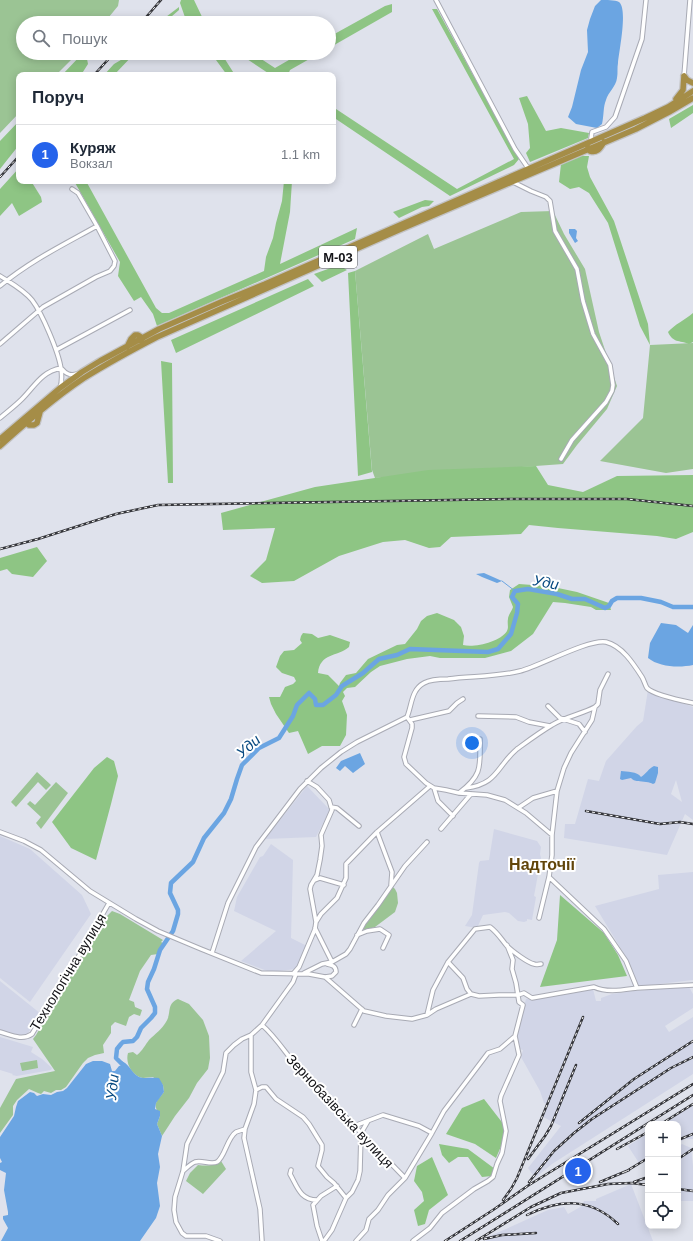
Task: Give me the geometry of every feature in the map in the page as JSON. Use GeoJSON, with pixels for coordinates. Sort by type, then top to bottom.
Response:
{"type":"FeatureCollection","features":[{"type":"Feature","properties":{"kind":"highway"},"geometry":{"type":"LineString","coordinates":[[684,76],[687,80],[693,83]]}},
{"type":"Feature","properties":{"kind":"highway"},"geometry":{"type":"LineString","coordinates":[[671,105],[683,90],[684,76]]}},
{"type":"Feature","properties":{"kind":"highway","name":"М-03"},"geometry":{"type":"LineString","coordinates":[[0,446],[25,420],[60,388],[82,372],[159,329],[591,142],[645,118],[693,92]]}},
{"type":"Feature","properties":{"kind":"highway","name":"М-03"},"geometry":{"type":"LineString","coordinates":[[0,439],[25,420],[40,412],[84,378],[122,355],[164,334],[511,181],[653,121],[693,98]]}},
{"type":"Feature","properties":{"kind":"highway"},"geometry":{"type":"LineString","coordinates":[[588,149],[591,142]]}},
{"type":"Feature","properties":{"kind":"highway"},"geometry":{"type":"LineString","coordinates":[[140,346],[142,339]]}},
{"type":"Feature","properties":{"kind":"street"},"geometry":{"type":"LineString","coordinates":[[436,0],[515,149],[528,168]]}},
{"type":"Feature","properties":{"kind":"street"},"geometry":{"type":"LineString","coordinates":[[591,142],[592,132],[606,127],[615,117],[642,38],[646,0]]}},
{"type":"Feature","properties":{"kind":"street"},"geometry":{"type":"LineString","coordinates":[[684,76],[690,0]]}},
{"type":"Feature","properties":{"kind":"street"},"geometry":{"type":"LineString","coordinates":[[688,34],[693,33]]}},
{"type":"Feature","properties":{"kind":"street"},"geometry":{"type":"LineString","coordinates":[[511,181],[546,197],[550,201],[555,231],[577,269],[583,301],[593,334],[610,365],[613,386],[612,391],[606,402],[572,440],[560,459]]}},
{"type":"Feature","properties":{"kind":"street"},"geometry":{"type":"LineString","coordinates":[[0,344],[43,307],[96,277],[110,271],[114,266],[115,261],[97,226],[78,193],[72,189]]}},
{"type":"Feature","properties":{"kind":"street"},"geometry":{"type":"LineString","coordinates":[[0,286],[15,273],[36,260],[97,226]]}},
{"type":"Feature","properties":{"kind":"street"},"geometry":{"type":"LineString","coordinates":[[0,276],[27,295],[39,311],[56,350],[61,368],[60,388]]}},
{"type":"Feature","properties":{"kind":"street"},"geometry":{"type":"LineString","coordinates":[[56,350],[130,310]]}},
{"type":"Feature","properties":{"kind":"street"},"geometry":{"type":"LineString","coordinates":[[61,368],[64,372],[70,375],[82,372]]}},
{"type":"Feature","properties":{"kind":"street"},"geometry":{"type":"LineString","coordinates":[[0,418],[21,400],[43,376],[52,370],[61,368]]}},
{"type":"Feature","properties":{"kind":"street"},"geometry":{"type":"LineString","coordinates":[[552,835],[526,813],[505,800],[487,795],[460,793],[434,788],[406,764],[404,757],[412,728],[412,724],[408,718],[414,693],[417,688],[430,680],[508,674],[599,642],[611,644],[622,651],[642,677],[647,688],[663,695],[693,703]]}},
{"type":"Feature","properties":{"kind":"street"},"geometry":{"type":"LineString","coordinates":[[539,918],[549,877],[552,855],[552,835],[558,791],[564,768],[571,753],[592,720],[595,707],[598,704],[600,690],[608,674]]}},
{"type":"Feature","properties":{"kind":"street"},"geometry":{"type":"LineString","coordinates":[[212,953],[228,903],[256,847],[286,806],[307,781],[320,768],[357,742],[408,718],[449,711],[456,703],[463,699]]}},
{"type":"Feature","properties":{"kind":"street"},"geometry":{"type":"LineString","coordinates":[[548,706],[560,718],[579,724],[585,732]]}},
{"type":"Feature","properties":{"kind":"street"},"geometry":{"type":"LineString","coordinates":[[466,788],[477,787],[491,780],[504,763],[517,750],[550,726],[595,707]]}},
{"type":"Feature","properties":{"kind":"street"},"geometry":{"type":"LineString","coordinates":[[478,716],[516,717],[529,722],[550,726]]}},
{"type":"Feature","properties":{"kind":"street"},"geometry":{"type":"LineString","coordinates":[[460,793],[466,788],[479,771],[480,739]]}},
{"type":"Feature","properties":{"kind":"street"},"geometry":{"type":"LineString","coordinates":[[220,1241],[206,1236],[186,1236],[182,1233],[176,1222],[174,1210],[175,1197],[183,1171],[186,1144],[223,1072],[226,1053],[242,1039],[250,1035],[262,1025],[293,982],[295,974],[316,928],[310,889],[315,880],[321,854],[320,835],[332,810],[329,800],[317,787],[307,781]]}},
{"type":"Feature","properties":{"kind":"street"},"geometry":{"type":"LineString","coordinates":[[316,922],[321,914],[337,898],[344,885],[346,878],[346,864],[377,832],[430,786]]}},
{"type":"Feature","properties":{"kind":"street"},"geometry":{"type":"LineString","coordinates":[[434,788],[438,801],[453,816]]}},
{"type":"Feature","properties":{"kind":"street"},"geometry":{"type":"LineString","coordinates":[[518,808],[532,798],[558,791]]}},
{"type":"Feature","properties":{"kind":"street"},"geometry":{"type":"LineString","coordinates":[[441,829],[471,794]]}},
{"type":"Feature","properties":{"kind":"street"},"geometry":{"type":"LineString","coordinates":[[331,807],[337,808],[359,826]]}},
{"type":"Feature","properties":{"kind":"street"},"geometry":{"type":"LineString","coordinates":[[0,832],[24,841],[41,850],[90,891],[158,931],[180,941],[261,973],[302,974],[325,977],[334,975],[336,970],[334,966],[327,964]]}},
{"type":"Feature","properties":{"kind":"street"},"geometry":{"type":"LineString","coordinates":[[377,832],[392,872],[391,886]]}},
{"type":"Feature","properties":{"kind":"street"},"geometry":{"type":"LineString","coordinates":[[302,974],[322,964],[332,962],[350,949],[364,923],[408,863],[427,842]]}},
{"type":"Feature","properties":{"kind":"street"},"geometry":{"type":"LineString","coordinates":[[549,877],[604,929],[626,961],[637,988]]}},
{"type":"Feature","properties":{"kind":"street"},"geometry":{"type":"LineString","coordinates":[[315,880],[320,878],[344,885]]}},
{"type":"Feature","properties":{"kind":"street","name":"Технологічна вулиця"},"geometry":{"type":"LineString","coordinates":[[0,1032],[22,1038],[28,1037],[32,1034],[109,903]]}},
{"type":"Feature","properties":{"kind":"street"},"geometry":{"type":"LineString","coordinates":[[427,1015],[433,990],[448,962],[475,929],[490,927],[514,952],[530,963],[541,964]]}},
{"type":"Feature","properties":{"kind":"street"},"geometry":{"type":"LineString","coordinates":[[316,928],[332,962]]}},
{"type":"Feature","properties":{"kind":"street"},"geometry":{"type":"LineString","coordinates":[[357,935],[380,928],[389,935],[383,948]]}},
{"type":"Feature","properties":{"kind":"street"},"geometry":{"type":"LineString","coordinates":[[413,1241],[430,1228],[442,1213],[474,1188],[493,1177],[502,1153],[506,1131],[500,1102],[501,1096],[520,1055],[515,1036],[523,1005],[519,1002],[516,982],[512,969],[513,960],[507,945]]}},
{"type":"Feature","properties":{"kind":"street"},"geometry":{"type":"LineString","coordinates":[[448,962],[463,978],[467,989],[471,994]]}},
{"type":"Feature","properties":{"kind":"street"},"geometry":{"type":"LineString","coordinates":[[325,977],[364,1011],[386,1016],[412,1019],[427,1015],[436,1009],[471,994],[479,996],[518,995],[524,993],[532,998],[594,987],[600,990],[616,991],[637,988],[693,985]]}},
{"type":"Feature","properties":{"kind":"street"},"geometry":{"type":"LineString","coordinates":[[354,1026],[362,1009]]}},
{"type":"Feature","properties":{"kind":"street","name":"Зернобазівська вулиця"},"geometry":{"type":"LineString","coordinates":[[262,1025],[275,1038],[287,1056],[299,1069],[405,1178]]}},
{"type":"Feature","properties":{"kind":"street"},"geometry":{"type":"LineString","coordinates":[[250,1035],[251,1072],[256,1090],[254,1104],[245,1129],[245,1141],[260,1209],[262,1241]]}},
{"type":"Feature","properties":{"kind":"street"},"geometry":{"type":"LineString","coordinates":[[356,1241],[366,1230],[370,1219],[388,1195],[405,1178],[444,1112],[488,1053],[500,1049],[515,1036]]}},
{"type":"Feature","properties":{"kind":"street"},"geometry":{"type":"LineString","coordinates":[[256,1090],[266,1087],[276,1099],[309,1124],[322,1145],[318,1166],[346,1198]]}},
{"type":"Feature","properties":{"kind":"street"},"geometry":{"type":"LineString","coordinates":[[354,1126],[383,1115],[419,1126],[432,1133]]}},
{"type":"Feature","properties":{"kind":"street"},"geometry":{"type":"LineString","coordinates":[[337,1186],[313,1204],[317,1226],[323,1241],[332,1230],[346,1198],[352,1192],[358,1180],[360,1171],[361,1133],[368,1121]]}},
{"type":"Feature","properties":{"kind":"street"},"geometry":{"type":"LineString","coordinates":[[184,1160],[187,1163],[217,1162],[235,1133],[245,1129]]}},
{"type":"Feature","properties":{"kind":"street"},"geometry":{"type":"LineString","coordinates":[[183,1171],[193,1163]]}},
{"type":"Feature","properties":{"kind":"street"},"geometry":{"type":"LineString","coordinates":[[291,1170],[290,1174],[302,1195],[310,1199],[317,1200]]}},
{"type":"Feature","properties":{"kind":"shaded area"},"geometry":{"type":"Polygon","coordinates":[[[648,690],[693,707],[693,820],[685,814],[667,855],[564,838],[565,824],[575,824],[588,779],[599,781],[606,761],[643,721],[648,690]],[[676,780],[671,794],[682,802],[676,780]]]}},
{"type":"Feature","properties":{"kind":"shaded area"},"geometry":{"type":"Polygon","coordinates":[[[307,786],[330,810],[316,837],[265,839],[307,786]]]}},
{"type":"Feature","properties":{"kind":"shaded area"},"geometry":{"type":"Polygon","coordinates":[[[494,829],[537,841],[541,847],[541,858],[534,896],[536,897],[532,920],[527,919],[527,921],[524,922],[518,921],[509,913],[505,912],[483,915],[477,928],[465,926],[472,915],[479,863],[480,861],[489,860],[494,829]]]}},
{"type":"Feature","properties":{"kind":"shaded area"},"geometry":{"type":"Polygon","coordinates":[[[0,836],[30,849],[82,895],[91,914],[30,1002],[0,978],[0,836]]]}},
{"type":"Feature","properties":{"kind":"shaded area"},"geometry":{"type":"Polygon","coordinates":[[[271,844],[293,860],[291,938],[307,946],[296,969],[270,972],[241,961],[276,931],[234,911],[237,897],[260,857],[263,856],[271,844]]]}},
{"type":"Feature","properties":{"kind":"shaded area"},"geometry":{"type":"Polygon","coordinates":[[[693,872],[693,980],[633,987],[626,957],[595,906],[659,889],[658,875],[693,872]]]}},
{"type":"Feature","properties":{"kind":"shaded area"},"geometry":{"type":"Polygon","coordinates":[[[0,981],[41,1014],[26,1036],[19,1037],[0,1031],[0,981]]]}},
{"type":"Feature","properties":{"kind":"shaded area"},"geometry":{"type":"Polygon","coordinates":[[[689,987],[693,994],[693,1008],[665,1026],[669,1032],[693,1017],[693,1074],[552,1164],[535,1178],[528,1168],[561,1126],[543,1117],[557,1081],[556,1072],[556,1079],[546,1104],[544,1103],[540,1091],[521,1057],[523,1050],[520,1049],[517,1033],[526,999],[593,989],[596,1001],[601,1001],[601,998],[612,994],[689,987]]]}},
{"type":"Feature","properties":{"kind":"shaded area"},"geometry":{"type":"Polygon","coordinates":[[[0,1037],[33,1047],[31,1052],[52,1068],[51,1070],[17,1076],[0,1070],[0,1037]]]}},
{"type":"Feature","properties":{"kind":"shaded area"},"geometry":{"type":"Polygon","coordinates":[[[693,1105],[693,1139],[685,1139],[681,1141],[681,1121],[668,1121],[693,1105]]]}},
{"type":"Feature","properties":{"kind":"shaded area"},"geometry":{"type":"Polygon","coordinates":[[[645,1135],[645,1160],[639,1163],[628,1146],[645,1135]]]}},
{"type":"Feature","properties":{"kind":"shaded area"},"geometry":{"type":"Polygon","coordinates":[[[681,1145],[691,1148],[693,1166],[693,1201],[681,1201],[681,1145]]]}},
{"type":"Feature","properties":{"kind":"shaded area"},"geometry":{"type":"Polygon","coordinates":[[[631,1184],[645,1220],[645,1229],[648,1229],[653,1241],[485,1241],[488,1239],[487,1237],[548,1210],[564,1207],[568,1214],[582,1206],[584,1201],[596,1201],[596,1199],[631,1184]]]}},
{"type":"Feature","properties":{"kind":"green space"},"geometry":{"type":"Polygon","coordinates":[[[0,0],[119,0],[118,6],[110,16],[16,16],[16,60],[71,60],[59,72],[16,72],[16,116],[0,133],[0,0]]]}},
{"type":"Feature","properties":{"kind":"green space"},"geometry":{"type":"Polygon","coordinates":[[[181,0],[194,0],[202,16],[185,16],[180,3],[181,0]]]}},
{"type":"Feature","properties":{"kind":"green space"},"geometry":{"type":"Polygon","coordinates":[[[392,4],[392,12],[336,44],[336,33],[385,6],[392,4]]]}},
{"type":"Feature","properties":{"kind":"green space"},"geometry":{"type":"Polygon","coordinates":[[[179,7],[179,10],[172,16],[167,16],[179,7]]]}},
{"type":"Feature","properties":{"kind":"green space"},"geometry":{"type":"Polygon","coordinates":[[[432,9],[437,9],[519,159],[514,165],[450,196],[336,119],[336,109],[457,189],[514,159],[432,9]]]}},
{"type":"Feature","properties":{"kind":"green space"},"geometry":{"type":"Polygon","coordinates":[[[76,60],[87,60],[88,64],[83,72],[65,72],[76,60]]]}},
{"type":"Feature","properties":{"kind":"green space"},"geometry":{"type":"Polygon","coordinates":[[[121,60],[128,60],[117,72],[107,72],[114,64],[121,60]]]}},
{"type":"Feature","properties":{"kind":"green space"},"geometry":{"type":"Polygon","coordinates":[[[216,60],[225,60],[233,72],[225,72],[216,60]]]}},
{"type":"Feature","properties":{"kind":"green space"},"geometry":{"type":"Polygon","coordinates":[[[248,60],[263,60],[275,68],[289,60],[308,60],[290,70],[289,72],[266,72],[248,60]]]}},
{"type":"Feature","properties":{"kind":"green space"},"geometry":{"type":"Polygon","coordinates":[[[527,96],[546,131],[561,128],[589,133],[588,138],[530,162],[526,153],[530,148],[528,124],[519,98],[527,96]]]}},
{"type":"Feature","properties":{"kind":"green space"},"geometry":{"type":"Polygon","coordinates":[[[693,105],[693,113],[671,128],[669,119],[693,105]]]}},
{"type":"Feature","properties":{"kind":"green space"},"geometry":{"type":"Polygon","coordinates":[[[16,124],[16,149],[0,169],[0,141],[16,124]]]}},
{"type":"Feature","properties":{"kind":"green space"},"geometry":{"type":"Polygon","coordinates":[[[580,156],[589,156],[587,167],[590,177],[614,221],[648,324],[650,345],[640,326],[608,223],[589,193],[579,187],[570,189],[559,182],[561,164],[580,156]]]}},
{"type":"Feature","properties":{"kind":"green space"},"geometry":{"type":"Polygon","coordinates":[[[16,171],[16,184],[33,184],[41,197],[42,202],[19,216],[12,203],[0,216],[0,189],[16,171]]]}},
{"type":"Feature","properties":{"kind":"green space"},"geometry":{"type":"Polygon","coordinates":[[[76,184],[88,184],[156,308],[162,313],[169,313],[264,271],[266,257],[273,238],[282,201],[284,184],[292,184],[290,212],[280,264],[357,228],[355,239],[157,326],[153,314],[141,297],[134,301],[118,276],[120,262],[76,184]]]}},
{"type":"Feature","properties":{"kind":"green space"},"geometry":{"type":"Polygon","coordinates":[[[425,200],[434,201],[429,206],[422,207],[399,218],[393,212],[425,200]]]}},
{"type":"Feature","properties":{"kind":"green space"},"geometry":{"type":"Polygon","coordinates":[[[553,211],[564,234],[585,269],[599,332],[617,386],[607,409],[563,464],[375,478],[372,470],[355,271],[428,234],[434,249],[521,212],[553,211]]]}},
{"type":"Feature","properties":{"kind":"green space"},"geometry":{"type":"Polygon","coordinates":[[[339,265],[347,270],[322,282],[314,274],[339,265]]]}},
{"type":"Feature","properties":{"kind":"green space"},"geometry":{"type":"Polygon","coordinates":[[[355,271],[372,472],[358,476],[348,273],[355,271]]]}},
{"type":"Feature","properties":{"kind":"green space"},"geometry":{"type":"Polygon","coordinates":[[[308,279],[314,286],[176,353],[171,340],[308,279]]]}},
{"type":"Feature","properties":{"kind":"green space"},"geometry":{"type":"Polygon","coordinates":[[[693,313],[693,342],[689,344],[672,338],[668,332],[693,313]]]}},
{"type":"Feature","properties":{"kind":"green space"},"geometry":{"type":"Polygon","coordinates":[[[693,343],[693,469],[666,473],[600,461],[643,418],[650,345],[693,343]]]}},
{"type":"Feature","properties":{"kind":"green space"},"geometry":{"type":"Polygon","coordinates":[[[161,361],[172,363],[173,483],[168,483],[161,361]]]}},
{"type":"Feature","properties":{"kind":"green space"},"geometry":{"type":"Polygon","coordinates":[[[536,466],[548,485],[583,492],[617,476],[693,475],[693,532],[676,539],[529,525],[521,534],[451,537],[440,547],[429,548],[405,540],[383,542],[339,556],[294,581],[262,583],[250,576],[266,560],[275,528],[223,530],[221,513],[315,487],[428,470],[536,466]]]}},
{"type":"Feature","properties":{"kind":"green space"},"geometry":{"type":"Polygon","coordinates":[[[37,547],[47,561],[33,577],[12,574],[7,569],[0,571],[0,558],[37,547]]]}},
{"type":"Feature","properties":{"kind":"green space"},"geometry":{"type":"Polygon","coordinates":[[[519,584],[546,586],[577,592],[609,603],[611,610],[596,610],[591,607],[553,602],[533,634],[511,651],[485,658],[440,658],[430,656],[407,659],[380,666],[355,687],[347,688],[343,692],[345,696],[342,701],[347,715],[346,735],[340,746],[322,746],[308,754],[298,731],[289,733],[276,714],[269,697],[280,697],[285,687],[296,681],[294,677],[282,673],[276,667],[280,656],[284,651],[294,650],[302,643],[300,640],[303,633],[312,634],[318,638],[330,635],[350,642],[349,647],[330,656],[322,662],[319,667],[318,673],[328,675],[339,686],[346,675],[356,673],[368,659],[397,645],[405,644],[417,629],[421,621],[427,616],[437,613],[454,620],[461,627],[464,636],[463,645],[480,645],[499,638],[507,631],[508,618],[513,607],[509,597],[510,590],[519,584]]]}},
{"type":"Feature","properties":{"kind":"green space"},"geometry":{"type":"Polygon","coordinates":[[[107,757],[114,761],[118,776],[96,860],[71,848],[52,822],[94,768],[107,757]]]}},
{"type":"Feature","properties":{"kind":"green space"},"geometry":{"type":"Polygon","coordinates":[[[37,772],[51,785],[46,790],[38,782],[16,807],[11,802],[37,772]]]}},
{"type":"Feature","properties":{"kind":"green space"},"geometry":{"type":"Polygon","coordinates":[[[56,782],[68,793],[41,829],[36,823],[41,817],[27,804],[30,801],[35,805],[56,782]]]}},
{"type":"Feature","properties":{"kind":"green space"},"geometry":{"type":"Polygon","coordinates":[[[392,886],[397,893],[398,903],[395,912],[375,927],[366,930],[362,929],[365,921],[392,886]]]}},
{"type":"Feature","properties":{"kind":"green space"},"geometry":{"type":"Polygon","coordinates":[[[560,895],[604,933],[618,955],[627,976],[540,987],[557,940],[560,895]]]}},
{"type":"Feature","properties":{"kind":"green space"},"geometry":{"type":"Polygon","coordinates":[[[112,911],[120,914],[163,940],[161,942],[163,943],[158,954],[151,955],[140,971],[129,1000],[134,1002],[135,1007],[142,1010],[140,1016],[134,1014],[129,1017],[126,1026],[115,1022],[111,1026],[111,1033],[103,1045],[104,1053],[88,1058],[66,1087],[51,1093],[44,1091],[41,1094],[29,1089],[13,1106],[13,1115],[0,1133],[0,1108],[16,1079],[55,1071],[33,1039],[105,918],[112,911]]]}},
{"type":"Feature","properties":{"kind":"green space"},"geometry":{"type":"Polygon","coordinates":[[[178,999],[189,1004],[203,1020],[209,1036],[210,1058],[208,1069],[162,1136],[157,1124],[160,1116],[156,1109],[156,1103],[164,1092],[163,1085],[153,1077],[143,1078],[136,1075],[130,1068],[127,1057],[128,1053],[133,1052],[137,1055],[162,1027],[168,1019],[172,1003],[178,999]]]}},
{"type":"Feature","properties":{"kind":"green space"},"geometry":{"type":"Polygon","coordinates":[[[37,1060],[38,1068],[22,1071],[20,1063],[37,1060]]]}},
{"type":"Feature","properties":{"kind":"green space"},"geometry":{"type":"Polygon","coordinates":[[[484,1099],[508,1130],[496,1158],[475,1144],[446,1134],[462,1108],[484,1099]]]}},
{"type":"Feature","properties":{"kind":"green space"},"geometry":{"type":"Polygon","coordinates":[[[439,1144],[468,1149],[495,1169],[492,1176],[482,1177],[468,1157],[458,1157],[449,1163],[442,1155],[439,1144]]]}},
{"type":"Feature","properties":{"kind":"green space"},"geometry":{"type":"Polygon","coordinates":[[[432,1157],[448,1195],[429,1210],[425,1224],[418,1226],[414,1210],[424,1201],[422,1192],[414,1181],[417,1166],[432,1157]]]}},
{"type":"Feature","properties":{"kind":"green space"},"geometry":{"type":"Polygon","coordinates":[[[221,1161],[226,1169],[203,1194],[186,1181],[190,1173],[198,1165],[204,1166],[216,1164],[221,1161]]]}},
{"type":"Feature","properties":{"kind":"water"},"geometry":{"type":"Polygon","coordinates":[[[601,0],[613,0],[619,2],[622,6],[623,21],[616,81],[605,103],[602,124],[597,128],[576,124],[568,117],[581,70],[588,52],[587,30],[590,19],[595,6],[601,0]]]}},
{"type":"Feature","properties":{"kind":"water"},"geometry":{"type":"Polygon","coordinates":[[[569,229],[575,229],[577,231],[576,238],[578,241],[575,243],[569,233],[569,229]]]}},
{"type":"Feature","properties":{"kind":"water"},"geometry":{"type":"Polygon","coordinates":[[[484,573],[502,581],[497,583],[476,574],[484,573]]]}},
{"type":"Feature","properties":{"kind":"water"},"geometry":{"type":"Polygon","coordinates":[[[661,623],[676,625],[688,633],[693,625],[693,665],[669,666],[663,665],[648,658],[650,643],[661,623]]]}},
{"type":"Feature","properties":{"kind":"water"},"geometry":{"type":"Polygon","coordinates":[[[360,753],[365,764],[353,773],[345,766],[340,771],[336,768],[341,761],[360,753]]]}},
{"type":"Feature","properties":{"kind":"water"},"geometry":{"type":"Polygon","coordinates":[[[654,766],[658,767],[658,773],[655,783],[653,784],[636,781],[631,778],[620,779],[621,771],[634,773],[641,777],[654,766]]]}},
{"type":"Feature","properties":{"kind":"water"},"geometry":{"type":"Polygon","coordinates":[[[119,1060],[126,1063],[139,1077],[159,1078],[163,1085],[164,1092],[156,1103],[155,1109],[160,1111],[157,1124],[162,1136],[158,1154],[160,1167],[157,1183],[160,1206],[156,1218],[140,1241],[1,1241],[8,1228],[3,1216],[8,1215],[8,1212],[4,1190],[6,1173],[0,1170],[0,1163],[2,1162],[0,1158],[0,1137],[14,1116],[18,1101],[30,1092],[37,1096],[43,1094],[51,1095],[63,1091],[86,1064],[93,1061],[102,1061],[110,1064],[112,1071],[115,1071],[119,1066],[123,1065],[119,1060]]]}},
{"type":"Feature","properties":{"kind":"waterway"},"geometry":{"type":"LineString","coordinates":[[502,581],[515,591]]}},
{"type":"Feature","properties":{"kind":"waterway","name":"Уди"},"geometry":{"type":"LineString","coordinates":[[126,1068],[116,1058],[117,1049],[123,1042],[133,1041],[137,1037],[141,1028],[155,1013],[155,1007],[147,989],[148,982],[160,950],[173,931],[178,914],[178,910],[170,893],[171,883],[193,862],[204,838],[224,813],[231,799],[242,765],[259,748],[279,738],[293,716],[297,705],[309,693],[315,699],[316,705],[323,705],[336,695],[342,686],[363,673],[379,659],[397,655],[410,649],[488,652],[498,649],[511,634],[518,604],[512,597],[515,591],[528,589],[557,594],[572,599],[585,599],[605,608],[617,598],[641,598],[661,602],[673,607],[693,607]]}},
{"type":"Feature","properties":{"kind":"railway"},"geometry":{"type":"LineString","coordinates":[[147,16],[161,0]]}},
{"type":"Feature","properties":{"kind":"railway"},"geometry":{"type":"LineString","coordinates":[[97,72],[108,60]]}},
{"type":"Feature","properties":{"kind":"railway"},"geometry":{"type":"LineString","coordinates":[[0,177],[16,159]]}},
{"type":"Feature","properties":{"kind":"railway"},"geometry":{"type":"LineString","coordinates":[[0,549],[38,539],[116,514],[158,505],[512,499],[627,499],[693,506]]}},
{"type":"Feature","properties":{"kind":"railway"},"geometry":{"type":"LineString","coordinates":[[586,811],[660,824],[680,822],[693,824]]}},
{"type":"Feature","properties":{"kind":"railway"},"geometry":{"type":"LineString","coordinates":[[503,1200],[517,1178],[583,1017]]}},
{"type":"Feature","properties":{"kind":"railway"},"geometry":{"type":"LineString","coordinates":[[579,1123],[634,1079],[693,1041]]}},
{"type":"Feature","properties":{"kind":"railway"},"geometry":{"type":"LineString","coordinates":[[529,1182],[554,1151],[592,1119],[671,1068],[693,1057]]}},
{"type":"Feature","properties":{"kind":"railway"},"geometry":{"type":"LineString","coordinates":[[528,1159],[551,1126],[576,1065]]}},
{"type":"Feature","properties":{"kind":"railway"},"geometry":{"type":"LineString","coordinates":[[445,1241],[529,1185],[693,1084]]}},
{"type":"Feature","properties":{"kind":"railway"},"geometry":{"type":"LineString","coordinates":[[460,1241],[693,1095]]}},
{"type":"Feature","properties":{"kind":"railway"},"geometry":{"type":"LineString","coordinates":[[666,1121],[693,1104]]}},
{"type":"Feature","properties":{"kind":"railway"},"geometry":{"type":"LineString","coordinates":[[617,1149],[645,1134]]}},
{"type":"Feature","properties":{"kind":"railway"},"geometry":{"type":"LineString","coordinates":[[681,1139],[693,1134]]}},
{"type":"Feature","properties":{"kind":"railway"},"geometry":{"type":"LineString","coordinates":[[681,1157],[693,1149]]}},
{"type":"Feature","properties":{"kind":"railway"},"geometry":{"type":"LineString","coordinates":[[625,1172],[645,1160]]}},
{"type":"Feature","properties":{"kind":"railway"},"geometry":{"type":"LineString","coordinates":[[600,1182],[629,1170]]}},
{"type":"Feature","properties":{"kind":"railway"},"geometry":{"type":"LineString","coordinates":[[634,1182],[645,1178]]}},
{"type":"Feature","properties":{"kind":"railway"},"geometry":{"type":"LineString","coordinates":[[476,1241],[531,1207],[561,1193],[608,1184],[631,1183],[645,1185]]}},
{"type":"Feature","properties":{"kind":"railway"},"geometry":{"type":"LineString","coordinates":[[681,1189],[693,1191]]}},
{"type":"Feature","properties":{"kind":"railway"},"geometry":{"type":"LineString","coordinates":[[527,1215],[540,1209],[575,1203],[597,1209],[608,1215],[618,1224]]}},
{"type":"Feature","properties":{"kind":"railway"},"geometry":{"type":"LineString","coordinates":[[484,1239],[502,1235],[536,1233]]}},
{"type":"Feature","properties":{"kind":"place","name":"Куряж"},"geometry":{"type":"Point","coordinates":[578,1171]}},
{"type":"Feature","properties":{"kind":"district","name":"Надточії"},"geometry":{"type":"Point","coordinates":[542,864]}}]}
